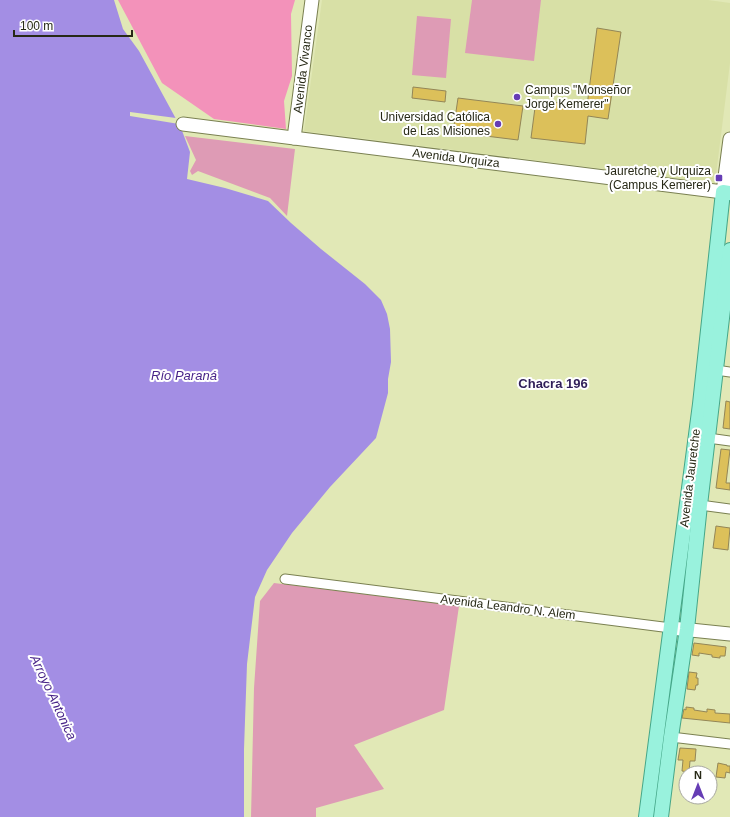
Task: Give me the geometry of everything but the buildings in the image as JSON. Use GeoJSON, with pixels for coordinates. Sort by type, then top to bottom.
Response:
{"type":"FeatureCollection","features":[{"type":"Feature","properties":{"kind":"main road","name":"Avenida Vivanco"},"geometry":{"type":"LineString","coordinates":[[294,138],[312,0]]}},
{"type":"Feature","properties":{"kind":"main road","name":"Avenida Urquiza"},"geometry":{"type":"LineString","coordinates":[[183,124],[726,192]]}},
{"type":"Feature","properties":{"kind":"main road","name":"Avenida Jauretche"},"geometry":{"type":"LineString","coordinates":[[661,817],[671,737],[679,629],[700,404],[726,192],[730,139]]}},
{"type":"Feature","properties":{"kind":"main road","name":"Avenida Jauretche"},"geometry":{"type":"LineString","coordinates":[[646,817],[700,505],[708,438],[723,371],[730,250]]}},
{"type":"Feature","properties":{"kind":"main road","name":"Avenida Leandro N. Alem"},"geometry":{"type":"LineString","coordinates":[[679,629],[730,634]]}},
{"type":"Feature","properties":{"kind":"street"},"geometry":{"type":"LineString","coordinates":[[708,438],[730,441]]}},
{"type":"Feature","properties":{"kind":"street"},"geometry":{"type":"LineString","coordinates":[[700,505],[730,509]]}},
{"type":"Feature","properties":{"kind":"street","name":"Avenida Leandro N. Alem"},"geometry":{"type":"LineString","coordinates":[[286,579],[679,629]]}},
{"type":"Feature","properties":{"kind":"street"},"geometry":{"type":"LineString","coordinates":[[671,737],[730,744]]}},
{"type":"Feature","properties":{"kind":"shaded area"},"geometry":{"type":"Polygon","coordinates":[[[118,0],[295,0],[291,14],[292,76],[284,101],[286,129],[214,119],[162,83],[118,0]]]}},
{"type":"Feature","properties":{"kind":"shaded area","name":"Campus \"Monseñor Jorge Kemerer\""},"geometry":{"type":"Polygon","coordinates":[[[322,0],[708,0],[730,3],[730,63],[715,183],[304,131],[322,0]]]}},
{"type":"Feature","properties":{"kind":"shaded area"},"geometry":{"type":"Polygon","coordinates":[[[472,0],[541,0],[534,61],[465,53],[472,0]]]}},
{"type":"Feature","properties":{"kind":"shaded area"},"geometry":{"type":"Polygon","coordinates":[[[417,16],[451,19],[446,78],[412,75],[417,16]]]}},
{"type":"Feature","properties":{"kind":"shaded area"},"geometry":{"type":"Polygon","coordinates":[[[185,136],[295,149],[287,216],[270,198],[198,171],[192,175],[190,171],[196,160],[185,136]]]}},
{"type":"Feature","properties":{"kind":"shaded area"},"geometry":{"type":"Polygon","coordinates":[[[274,583],[459,606],[444,710],[354,745],[384,789],[316,808],[316,817],[251,817],[254,688],[260,601],[274,583]]]}},
{"type":"Feature","properties":{"kind":"water","name":"Río Paraná"},"geometry":{"type":"Polygon","coordinates":[[[0,0],[114,0],[123,29],[139,51],[181,128],[190,152],[187,179],[225,188],[268,201],[321,249],[365,284],[381,300],[387,314],[390,329],[391,362],[388,379],[388,393],[376,438],[330,487],[292,533],[267,570],[255,597],[247,664],[244,749],[244,817],[0,817],[0,0]]]}},
{"type":"Feature","properties":{"kind":"pier"},"geometry":{"type":"Polygon","coordinates":[[[130,112],[176,118],[179,124],[130,116],[130,112]]]}},
{"type":"Feature","properties":{"kind":"place","name":"Campus \"Monseñor Jorge Kemerer\""},"geometry":{"type":"Point","coordinates":[517,97]}},
{"type":"Feature","properties":{"kind":"place","name":"Universidad Católica de Las Misiones"},"geometry":{"type":"Point","coordinates":[498,124]}},
{"type":"Feature","properties":{"kind":"place","name":"Jauretche y Urquiza (Campus Kemerer)"},"geometry":{"type":"Point","coordinates":[719,178]}},
{"type":"Feature","properties":{"kind":"district","name":"Chacra 196"},"geometry":{"type":"Point","coordinates":[553,383]}},
{"type":"Feature","properties":{"kind":"water label","name":"Arroyo Antonica"},"geometry":{"type":"Point","coordinates":[54,697]}}]}
